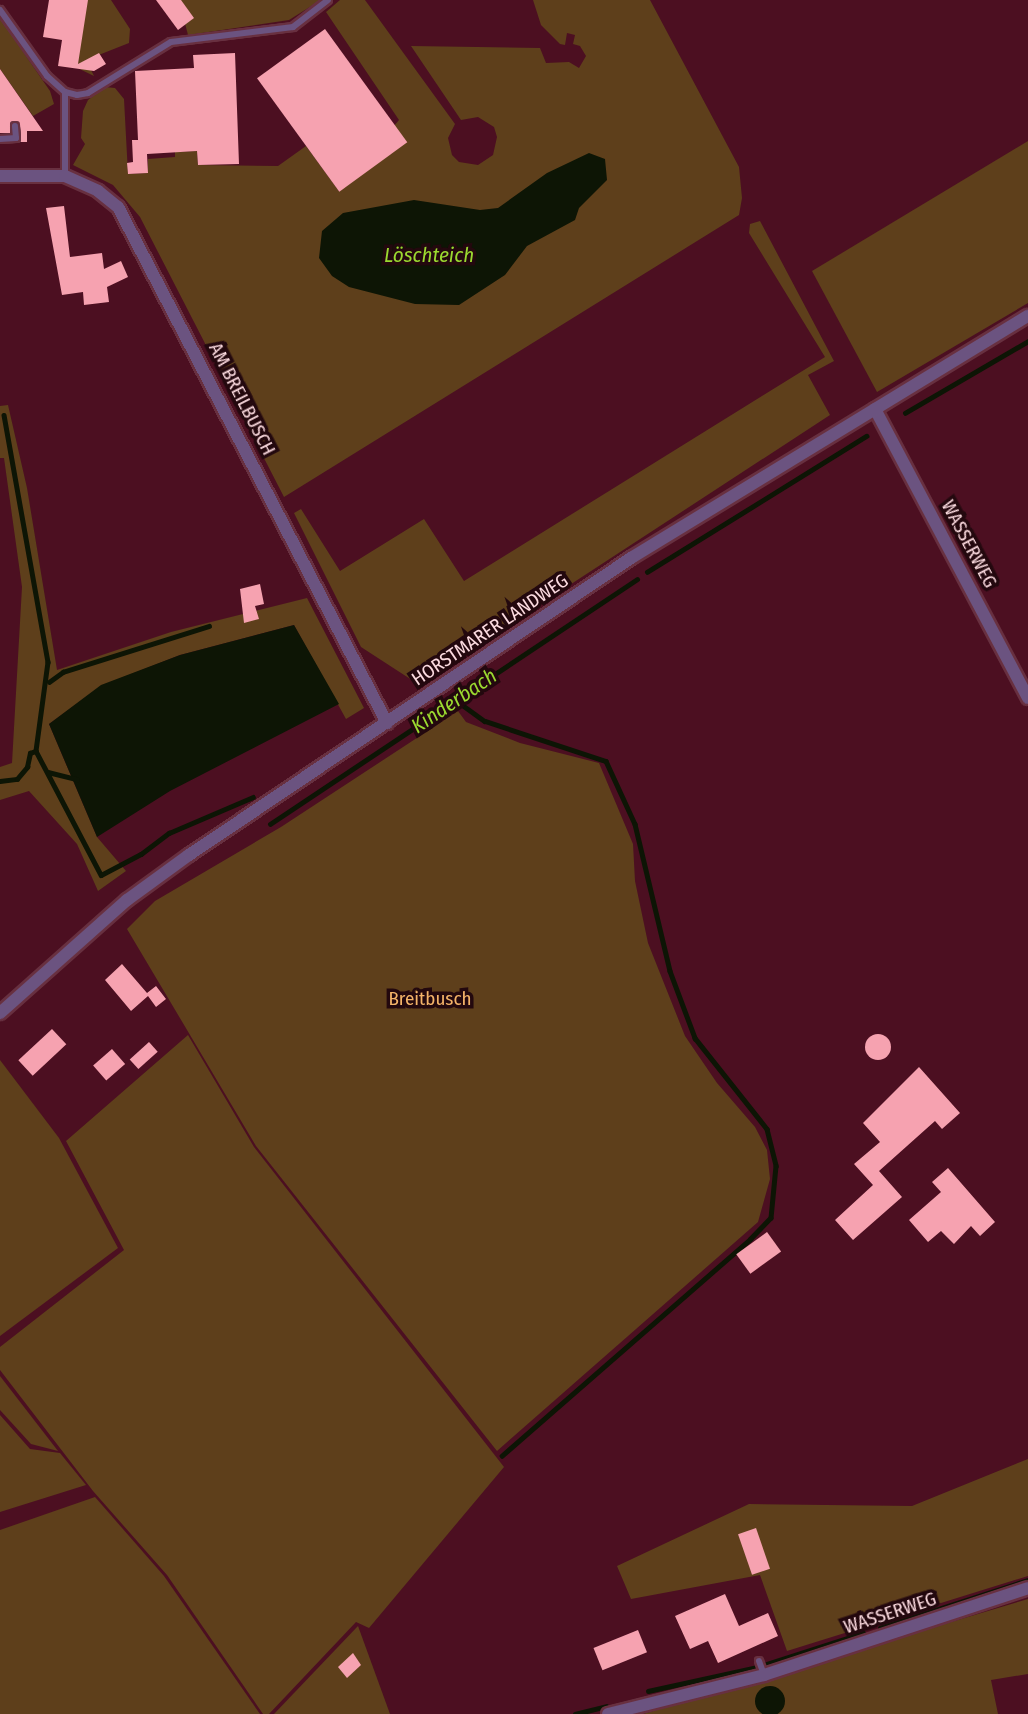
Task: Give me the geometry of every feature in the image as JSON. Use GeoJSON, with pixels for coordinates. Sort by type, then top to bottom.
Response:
{"type":"FeatureCollection","features":[{"type":"Feature","properties":{"kind":"street","name":"AM BREILBUSCH"},"geometry":{"type":"LineString","coordinates":[[0,176],[65,176],[98,191],[132,228],[387,723]]}},
{"type":"Feature","properties":{"kind":"street","name":"HORSTMARER LANDWEG"},"geometry":{"type":"LineString","coordinates":[[0,1013],[158,876],[631,558],[1028,316]]}},
{"type":"Feature","properties":{"kind":"street","name":"WASSERWEG"},"geometry":{"type":"LineString","coordinates":[[875,408],[1028,698]]}},
{"type":"Feature","properties":{"kind":"street","name":"WASSERWEG"},"geometry":{"type":"LineString","coordinates":[[608,1714],[764,1675],[1028,1588]]}},
{"type":"Feature","properties":{"kind":"lane"},"geometry":{"type":"LineString","coordinates":[[0,10],[47,76],[65,92],[88,93],[184,38],[293,27],[328,0]]}},
{"type":"Feature","properties":{"kind":"lane"},"geometry":{"type":"LineString","coordinates":[[65,92],[65,176]]}},
{"type":"Feature","properties":{"kind":"lane"},"geometry":{"type":"LineString","coordinates":[[0,139],[16,138],[16,126]]}},
{"type":"Feature","properties":{"kind":"lane"},"geometry":{"type":"LineString","coordinates":[[759,1661],[764,1675]]}},
{"type":"Feature","properties":{"kind":"green space"},"geometry":{"type":"Polygon","coordinates":[[[64,0],[111,0],[130,29],[129,43],[86,60],[94,76],[61,60],[60,52],[70,42],[64,0]]]}},
{"type":"Feature","properties":{"kind":"green space"},"geometry":{"type":"Polygon","coordinates":[[[179,0],[321,0],[289,20],[188,35],[179,0]]]}},
{"type":"Feature","properties":{"kind":"green space"},"geometry":{"type":"Polygon","coordinates":[[[340,0],[365,0],[455,124],[448,138],[452,155],[459,162],[478,165],[493,155],[497,137],[494,127],[478,117],[461,120],[411,46],[540,48],[546,63],[569,62],[579,68],[586,56],[580,46],[573,44],[575,35],[567,33],[565,45],[560,44],[541,25],[533,0],[650,0],[739,167],[742,198],[739,215],[284,497],[140,217],[113,185],[73,165],[85,144],[81,138],[83,111],[88,100],[105,87],[115,88],[124,99],[128,174],[148,173],[148,159],[175,157],[175,152],[197,151],[198,165],[278,166],[306,146],[339,191],[399,120],[326,12],[340,0]]]}},
{"type":"Feature","properties":{"kind":"green space"},"geometry":{"type":"Polygon","coordinates":[[[0,18],[50,91],[54,104],[33,116],[0,69],[0,18]]]}},
{"type":"Feature","properties":{"kind":"green space"},"geometry":{"type":"Polygon","coordinates":[[[1028,141],[1028,303],[877,392],[812,271],[1028,141]]]}},
{"type":"Feature","properties":{"kind":"green space"},"geometry":{"type":"Polygon","coordinates":[[[760,221],[834,361],[808,375],[830,415],[418,684],[361,647],[294,513],[301,509],[340,571],[424,519],[464,581],[825,357],[749,233],[750,224],[760,221]]]}},
{"type":"Feature","properties":{"kind":"green space"},"geometry":{"type":"Polygon","coordinates":[[[8,405],[27,488],[57,670],[171,632],[307,598],[364,708],[346,719],[294,625],[180,655],[101,686],[49,724],[97,837],[126,871],[98,891],[77,844],[29,791],[0,800],[0,767],[12,763],[22,587],[4,458],[0,458],[0,406],[8,405]]]}},
{"type":"Feature","properties":{"kind":"green space","name":"Breitbusch"},"geometry":{"type":"Polygon","coordinates":[[[458,711],[466,722],[520,743],[599,763],[633,844],[635,881],[648,943],[685,1036],[717,1083],[755,1127],[767,1150],[770,1179],[758,1222],[497,1451],[256,1146],[127,929],[155,901],[281,827],[458,711]]]}},
{"type":"Feature","properties":{"kind":"green space"},"geometry":{"type":"Polygon","coordinates":[[[188,1035],[254,1147],[504,1467],[369,1628],[356,1622],[269,1714],[263,1714],[167,1575],[93,1491],[0,1370],[0,1347],[124,1250],[66,1141],[188,1035]]]}},
{"type":"Feature","properties":{"kind":"green space"},"geometry":{"type":"Polygon","coordinates":[[[0,1060],[59,1138],[118,1248],[0,1336],[0,1060]]]}},
{"type":"Feature","properties":{"kind":"green space"},"geometry":{"type":"Polygon","coordinates":[[[0,1376],[58,1451],[31,1444],[0,1410],[0,1376]]]}},
{"type":"Feature","properties":{"kind":"green space"},"geometry":{"type":"Polygon","coordinates":[[[0,1415],[30,1449],[60,1453],[86,1485],[0,1512],[0,1415]]]}},
{"type":"Feature","properties":{"kind":"green space"},"geometry":{"type":"Polygon","coordinates":[[[1028,1459],[1028,1576],[787,1651],[760,1575],[631,1599],[617,1566],[749,1504],[912,1506],[1028,1459]]]}},
{"type":"Feature","properties":{"kind":"green space"},"geometry":{"type":"Polygon","coordinates":[[[95,1497],[164,1576],[260,1714],[0,1714],[0,1530],[95,1497]]]}},
{"type":"Feature","properties":{"kind":"green space"},"geometry":{"type":"Polygon","coordinates":[[[1028,1599],[1028,1674],[991,1680],[998,1714],[643,1714],[1028,1599]]]}},
{"type":"Feature","properties":{"kind":"green space"},"geometry":{"type":"Polygon","coordinates":[[[358,1626],[390,1714],[274,1714],[358,1626]]]}},
{"type":"Feature","properties":{"kind":"water","name":"Löschteich"},"geometry":{"type":"Polygon","coordinates":[[[589,153],[605,159],[607,180],[579,208],[575,220],[527,246],[505,275],[459,305],[415,304],[349,287],[332,276],[319,258],[322,231],[343,213],[414,200],[480,210],[498,208],[547,173],[589,153]]]}},
{"type":"Feature","properties":{"kind":"water"},"geometry":{"type":"Polygon","coordinates":[[[294,625],[339,704],[170,791],[97,837],[49,724],[101,685],[180,655],[294,625]]]}},
{"type":"Feature","properties":{"kind":"water"},"geometry":{"type":"Polygon","coordinates":[[[770,1686],[780,1691],[785,1701],[780,1711],[770,1716],[760,1711],[755,1701],[760,1691],[770,1686]]]}},
{"type":"Feature","properties":{"kind":"building"},"geometry":{"type":"Polygon","coordinates":[[[49,0],[88,0],[78,64],[99,53],[106,64],[94,71],[58,66],[62,40],[43,37],[49,0]]]}},
{"type":"Feature","properties":{"kind":"building"},"geometry":{"type":"Polygon","coordinates":[[[156,0],[181,0],[194,18],[178,30],[156,0]]]}},
{"type":"Feature","properties":{"kind":"building"},"geometry":{"type":"Polygon","coordinates":[[[325,29],[407,142],[339,192],[257,78],[325,29]]]}},
{"type":"Feature","properties":{"kind":"building"},"geometry":{"type":"Polygon","coordinates":[[[235,53],[239,164],[198,165],[197,151],[147,154],[148,173],[128,174],[127,163],[133,162],[132,140],[138,140],[135,71],[194,68],[193,55],[235,53]]]}},
{"type":"Feature","properties":{"kind":"building"},"geometry":{"type":"Polygon","coordinates":[[[0,69],[43,131],[27,131],[27,142],[19,142],[17,121],[10,123],[10,133],[0,133],[0,69]]]}},
{"type":"Feature","properties":{"kind":"building"},"geometry":{"type":"Polygon","coordinates":[[[64,206],[70,257],[102,253],[104,269],[121,261],[128,277],[107,287],[109,302],[84,305],[83,292],[62,295],[46,208],[64,206]]]}},
{"type":"Feature","properties":{"kind":"building"},"geometry":{"type":"Polygon","coordinates":[[[260,584],[264,604],[255,606],[259,619],[244,623],[240,589],[260,584]]]}},
{"type":"Feature","properties":{"kind":"building"},"geometry":{"type":"Polygon","coordinates":[[[122,964],[147,993],[156,986],[166,999],[156,1007],[148,996],[131,1011],[105,980],[122,964]]]}},
{"type":"Feature","properties":{"kind":"building"},"geometry":{"type":"Polygon","coordinates":[[[52,1029],[66,1044],[33,1076],[18,1060],[52,1029]]]}},
{"type":"Feature","properties":{"kind":"building"},"geometry":{"type":"Polygon","coordinates":[[[878,1034],[887,1038],[891,1047],[887,1056],[878,1060],[869,1056],[865,1047],[869,1038],[878,1034]]]}},
{"type":"Feature","properties":{"kind":"building"},"geometry":{"type":"Polygon","coordinates":[[[149,1042],[158,1052],[138,1069],[130,1059],[149,1042]]]}},
{"type":"Feature","properties":{"kind":"building"},"geometry":{"type":"Polygon","coordinates":[[[112,1049],[125,1064],[106,1080],[93,1065],[112,1049]]]}},
{"type":"Feature","properties":{"kind":"building"},"geometry":{"type":"Polygon","coordinates":[[[919,1067],[960,1113],[942,1129],[935,1121],[879,1171],[902,1197],[853,1240],[835,1220],[873,1185],[854,1164],[880,1142],[863,1123],[919,1067]]]}},
{"type":"Feature","properties":{"kind":"building"},"geometry":{"type":"Polygon","coordinates":[[[948,1168],[995,1222],[980,1236],[971,1226],[954,1244],[941,1231],[928,1242],[909,1220],[941,1192],[932,1182],[948,1168]]]}},
{"type":"Feature","properties":{"kind":"building"},"geometry":{"type":"Polygon","coordinates":[[[767,1232],[781,1251],[750,1274],[736,1254],[767,1232]]]}},
{"type":"Feature","properties":{"kind":"building"},"geometry":{"type":"Polygon","coordinates":[[[756,1528],[770,1569],[752,1575],[738,1534],[756,1528]]]}},
{"type":"Feature","properties":{"kind":"building"},"geometry":{"type":"Polygon","coordinates":[[[725,1594],[739,1626],[768,1613],[778,1636],[718,1663],[708,1641],[690,1649],[675,1616],[725,1594]]]}},
{"type":"Feature","properties":{"kind":"building"},"geometry":{"type":"Polygon","coordinates":[[[638,1630],[647,1652],[602,1670],[593,1648],[638,1630]]]}},
{"type":"Feature","properties":{"kind":"building"},"geometry":{"type":"Polygon","coordinates":[[[353,1653],[361,1665],[347,1678],[338,1667],[353,1653]]]}},
{"type":"Feature","properties":{"kind":"waterway","name":"Kinderbach"},"geometry":{"type":"LineString","coordinates":[[905,413],[1028,341]]}},
{"type":"Feature","properties":{"kind":"waterway"},"geometry":{"type":"LineString","coordinates":[[4,415],[48,662],[36,751]]}},
{"type":"Feature","properties":{"kind":"waterway","name":"Kinderbach"},"geometry":{"type":"LineString","coordinates":[[647,572],[866,436]]}},
{"type":"Feature","properties":{"kind":"waterway","name":"Kinderbach"},"geometry":{"type":"LineString","coordinates":[[270,824],[637,579]]}},
{"type":"Feature","properties":{"kind":"waterway"},"geometry":{"type":"LineString","coordinates":[[49,682],[63,672],[209,626]]}},
{"type":"Feature","properties":{"kind":"waterway"},"geometry":{"type":"LineString","coordinates":[[457,701],[485,721],[606,761],[635,824],[670,971],[695,1038],[767,1129],[776,1166],[771,1218],[751,1239],[502,1456]]}},
{"type":"Feature","properties":{"kind":"waterway","name":"Kinderbach"},"geometry":{"type":"LineString","coordinates":[[0,781],[17,779],[27,767],[30,753],[36,751],[101,875],[141,854],[169,833],[253,797]]}},
{"type":"Feature","properties":{"kind":"waterway"},"geometry":{"type":"LineString","coordinates":[[48,772],[77,779]]}},
{"type":"Feature","properties":{"kind":"waterway"},"geometry":{"type":"LineString","coordinates":[[880,1628],[1028,1580]]}},
{"type":"Feature","properties":{"kind":"waterway"},"geometry":{"type":"LineString","coordinates":[[764,1665],[863,1633]]}},
{"type":"Feature","properties":{"kind":"waterway"},"geometry":{"type":"LineString","coordinates":[[648,1691],[757,1667]]}},
{"type":"Feature","properties":{"kind":"waterway"},"geometry":{"type":"LineString","coordinates":[[575,1714],[606,1706]]}}]}
